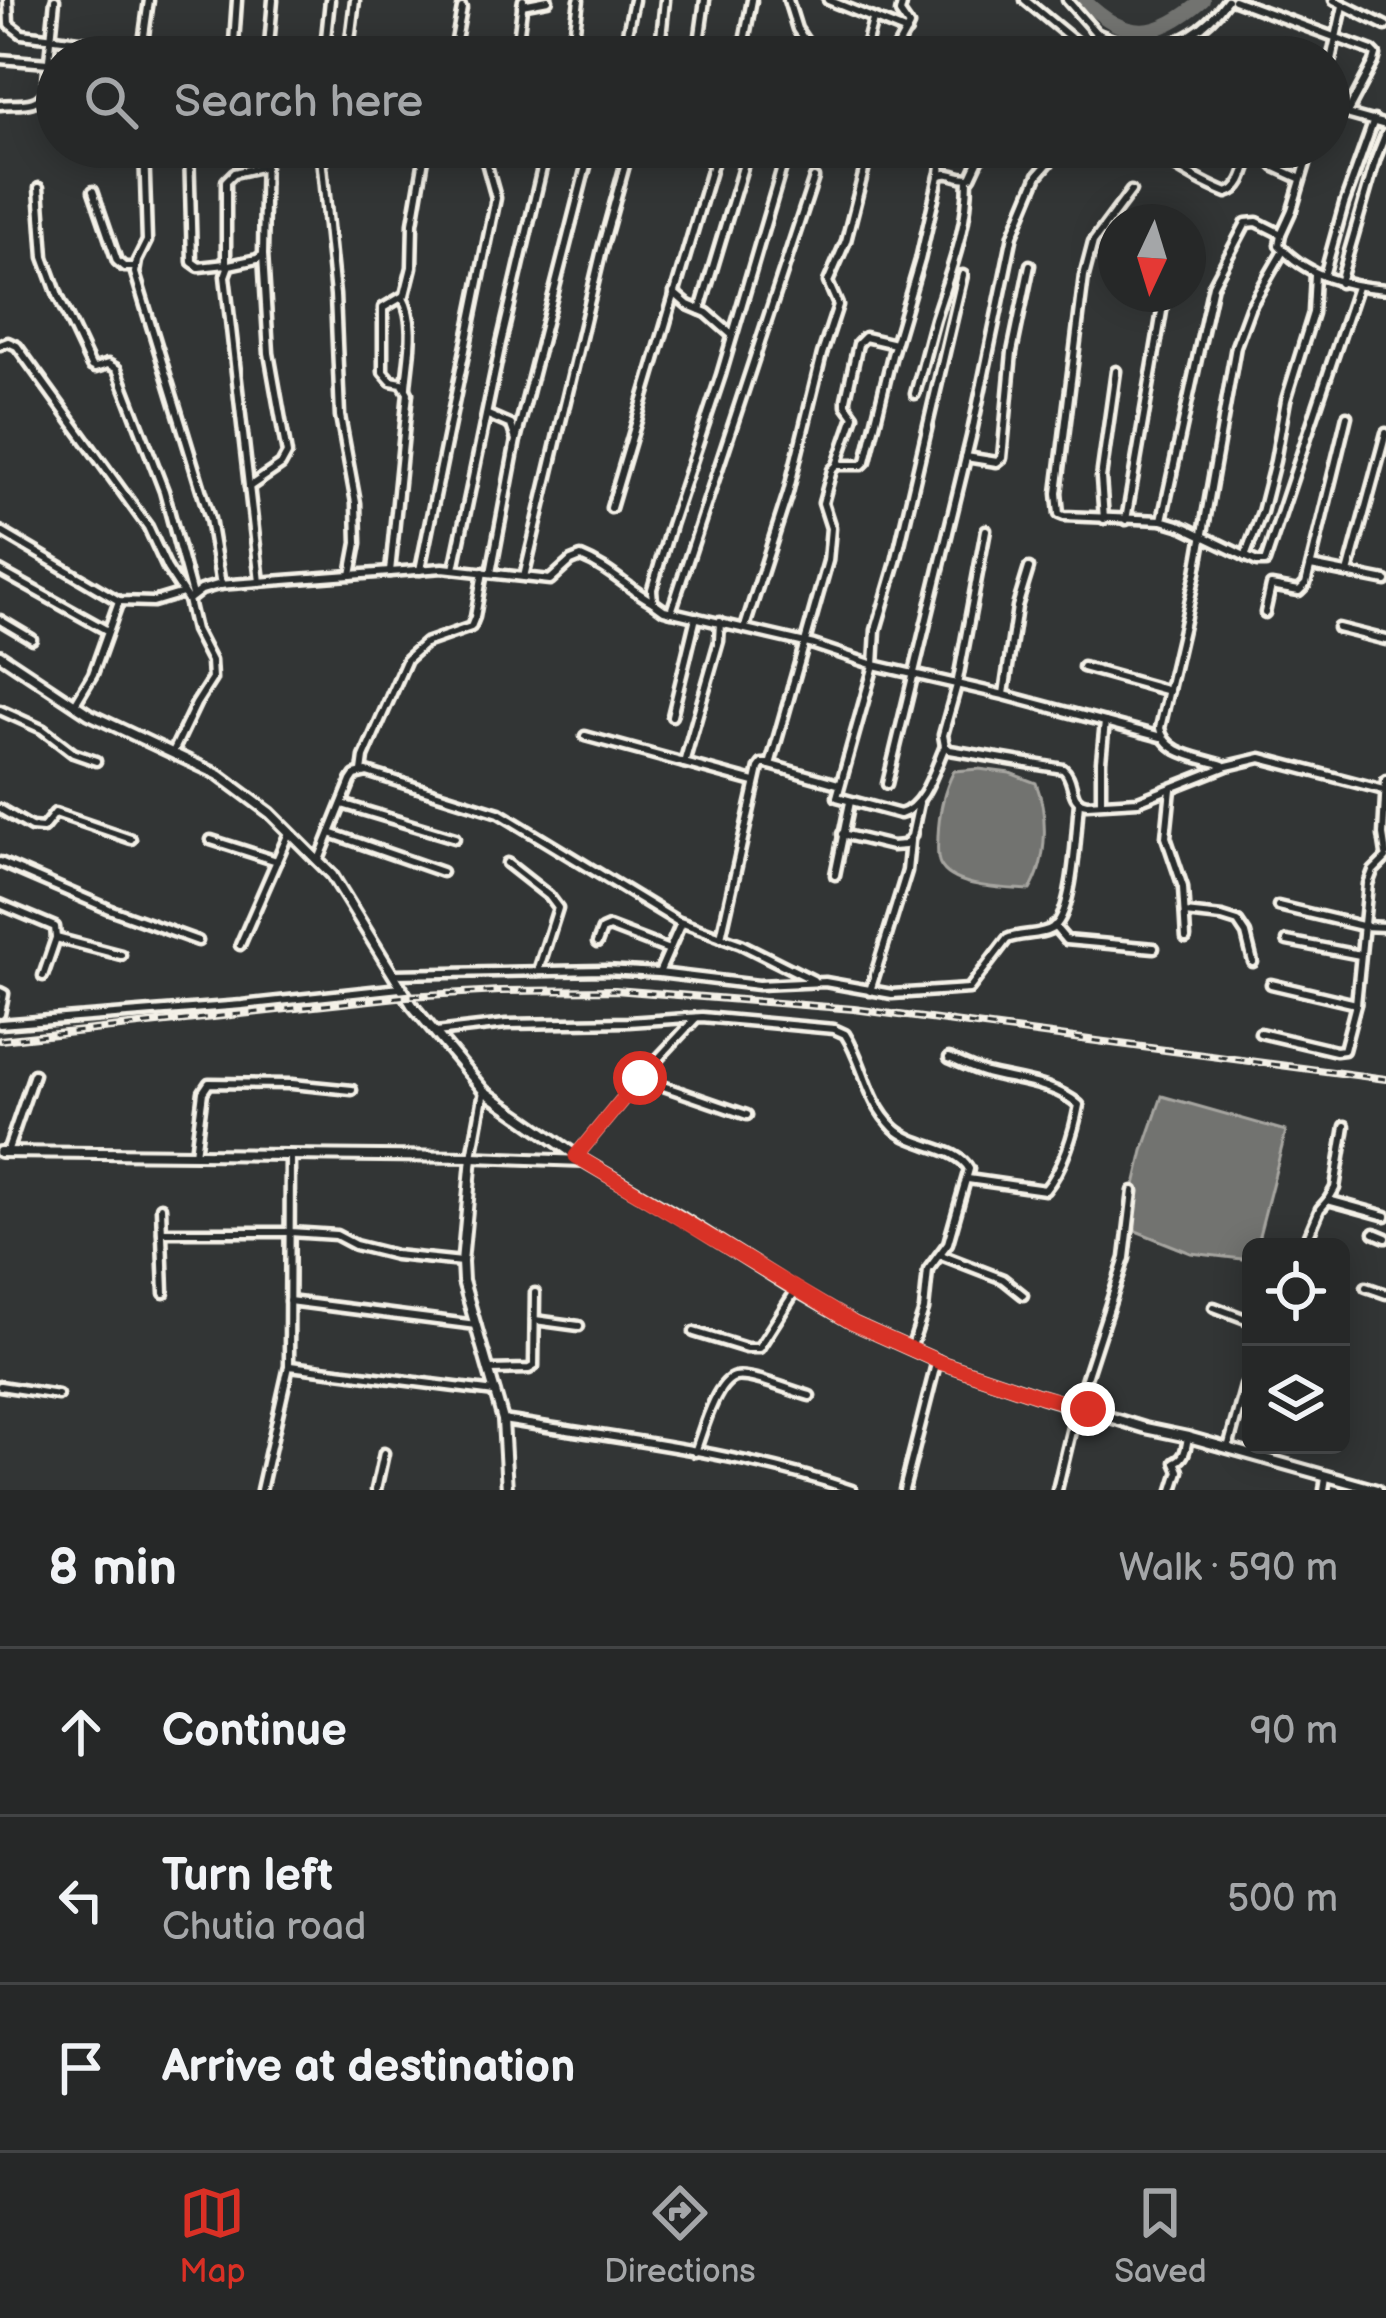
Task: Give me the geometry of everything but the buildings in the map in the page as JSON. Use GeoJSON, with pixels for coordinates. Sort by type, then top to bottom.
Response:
{"type":"FeatureCollection","features":[{"type":"Feature","properties":{"kind":"street"},"geometry":{"type":"LineString","coordinates":[[8,0],[9,24],[15,31],[36,36]]}},
{"type":"Feature","properties":{"kind":"street"},"geometry":{"type":"LineString","coordinates":[[50,36],[55,0]]}},
{"type":"Feature","properties":{"kind":"street"},"geometry":{"type":"LineString","coordinates":[[144,36],[149,0]]}},
{"type":"Feature","properties":{"kind":"street"},"geometry":{"type":"LineString","coordinates":[[234,36],[237,0]]}},
{"type":"Feature","properties":{"kind":"street"},"geometry":{"type":"LineString","coordinates":[[270,36],[273,0]]}},
{"type":"Feature","properties":{"kind":"street"},"geometry":{"type":"LineString","coordinates":[[326,36],[330,0]]}},
{"type":"Feature","properties":{"kind":"street"},"geometry":{"type":"LineString","coordinates":[[351,36],[355,0]]}},
{"type":"Feature","properties":{"kind":"street"},"geometry":{"type":"LineString","coordinates":[[518,36],[522,3],[548,0]]}},
{"type":"Feature","properties":{"kind":"street"},"geometry":{"type":"LineString","coordinates":[[574,36],[579,0]]}},
{"type":"Feature","properties":{"kind":"street"},"geometry":{"type":"LineString","coordinates":[[626,36],[634,0]]}},
{"type":"Feature","properties":{"kind":"street"},"geometry":{"type":"LineString","coordinates":[[661,36],[665,0]]}},
{"type":"Feature","properties":{"kind":"street"},"geometry":{"type":"LineString","coordinates":[[700,36],[705,0]]}},
{"type":"Feature","properties":{"kind":"street"},"geometry":{"type":"LineString","coordinates":[[745,36],[752,0]]}},
{"type":"Feature","properties":{"kind":"street"},"geometry":{"type":"LineString","coordinates":[[788,0],[802,36]]}},
{"type":"Feature","properties":{"kind":"street"},"geometry":{"type":"LineString","coordinates":[[829,0],[908,32]]}},
{"type":"Feature","properties":{"kind":"street"},"geometry":{"type":"LineString","coordinates":[[903,0],[900,13],[907,20],[908,32],[904,36]]}},
{"type":"Feature","properties":{"kind":"street"},"geometry":{"type":"LineString","coordinates":[[1025,0],[1066,36]]}},
{"type":"Feature","properties":{"kind":"street"},"geometry":{"type":"LineString","coordinates":[[1067,0],[1103,36]]}},
{"type":"Feature","properties":{"kind":"street"},"geometry":{"type":"LineString","coordinates":[[1191,36],[1230,0],[1325,36]]}},
{"type":"Feature","properties":{"kind":"street"},"geometry":{"type":"LineString","coordinates":[[1334,0],[1386,26]]}},
{"type":"Feature","properties":{"kind":"street"},"geometry":{"type":"LineString","coordinates":[[1337,36],[1343,6]]}},
{"type":"Feature","properties":{"kind":"street"},"geometry":{"type":"LineString","coordinates":[[456,36],[461,8]]}},
{"type":"Feature","properties":{"kind":"street"},"geometry":{"type":"LineString","coordinates":[[869,36],[874,19]]}},
{"type":"Feature","properties":{"kind":"street"},"geometry":{"type":"LineString","coordinates":[[1350,44],[1376,56],[1350,107]]}},
{"type":"Feature","properties":{"kind":"street"},"geometry":{"type":"LineString","coordinates":[[0,59],[36,62]]}},
{"type":"Feature","properties":{"kind":"street"},"geometry":{"type":"LineString","coordinates":[[0,105],[36,103]]}},
{"type":"Feature","properties":{"kind":"street"},"geometry":{"type":"LineString","coordinates":[[1340,283],[1386,129],[1374,120],[1350,114]]}},
{"type":"Feature","properties":{"kind":"street"},"geometry":{"type":"LineString","coordinates":[[1246,557],[1262,512],[1320,275],[1374,120]]}},
{"type":"Feature","properties":{"kind":"street"},"geometry":{"type":"LineString","coordinates":[[145,168],[147,241],[134,267],[210,519],[221,584]]}},
{"type":"Feature","properties":{"kind":"street"},"geometry":{"type":"LineString","coordinates":[[189,168],[191,262],[199,267],[226,266],[263,255]]}},
{"type":"Feature","properties":{"kind":"street"},"geometry":{"type":"LineString","coordinates":[[256,168],[234,173],[226,181],[226,266],[260,582]]}},
{"type":"Feature","properties":{"kind":"street"},"geometry":{"type":"LineString","coordinates":[[249,487],[281,465],[287,454],[269,353],[263,255],[265,168]]}},
{"type":"Feature","properties":{"kind":"street"},"geometry":{"type":"LineString","coordinates":[[322,168],[335,296],[340,416],[356,503],[357,543],[351,575]]}},
{"type":"Feature","properties":{"kind":"street"},"geometry":{"type":"LineString","coordinates":[[390,572],[408,393],[411,322],[403,298],[412,267],[413,223],[422,168]]}},
{"type":"Feature","properties":{"kind":"street"},"geometry":{"type":"LineString","coordinates":[[420,570],[496,198],[488,168]]}},
{"type":"Feature","properties":{"kind":"street"},"geometry":{"type":"LineString","coordinates":[[454,568],[542,168]]}},
{"type":"Feature","properties":{"kind":"street"},"geometry":{"type":"LineString","coordinates":[[320,860],[407,659],[431,640],[471,627],[476,617],[586,168]]}},
{"type":"Feature","properties":{"kind":"street"},"geometry":{"type":"LineString","coordinates":[[524,577],[624,168]]}},
{"type":"Feature","properties":{"kind":"street"},"geometry":{"type":"LineString","coordinates":[[611,508],[712,168]]}},
{"type":"Feature","properties":{"kind":"street"},"geometry":{"type":"LineString","coordinates":[[700,310],[743,168]]}},
{"type":"Feature","properties":{"kind":"street"},"geometry":{"type":"LineString","coordinates":[[652,602],[664,546],[782,168]]}},
{"type":"Feature","properties":{"kind":"street"},"geometry":{"type":"LineString","coordinates":[[745,628],[788,493],[838,305],[828,282],[846,241],[865,168]]}},
{"type":"Feature","properties":{"kind":"street"},"geometry":{"type":"LineString","coordinates":[[837,466],[866,461],[940,168]]}},
{"type":"Feature","properties":{"kind":"street"},"geometry":{"type":"LineString","coordinates":[[916,394],[958,255],[968,206],[968,178],[974,168]]}},
{"type":"Feature","properties":{"kind":"street"},"geometry":{"type":"LineString","coordinates":[[887,784],[966,457],[1013,235],[1045,168]]}},
{"type":"Feature","properties":{"kind":"street"},"geometry":{"type":"LineString","coordinates":[[1175,168],[1232,193],[1246,168]]}},
{"type":"Feature","properties":{"kind":"street"},"geometry":{"type":"LineString","coordinates":[[1277,168],[1299,178]]}},
{"type":"Feature","properties":{"kind":"street"},"geometry":{"type":"LineString","coordinates":[[1303,168],[1280,234],[1283,251],[1340,283],[1386,289]]}},
{"type":"Feature","properties":{"kind":"street"},"geometry":{"type":"LineString","coordinates":[[939,176],[968,178]]}},
{"type":"Feature","properties":{"kind":"street"},"geometry":{"type":"LineString","coordinates":[[671,612],[814,178]]}},
{"type":"Feature","properties":{"kind":"street"},"geometry":{"type":"LineString","coordinates":[[39,188],[41,240],[49,271],[91,366],[108,364],[117,369],[164,491],[195,630],[212,661],[212,679],[173,752]]}},
{"type":"Feature","properties":{"kind":"street"},"geometry":{"type":"LineString","coordinates":[[94,191],[117,261],[134,267]]}},
{"type":"Feature","properties":{"kind":"street"},"geometry":{"type":"LineString","coordinates":[[1131,191],[1093,242],[1084,276],[1057,493],[1059,514],[1162,520],[1265,562],[1357,286]]}},
{"type":"Feature","properties":{"kind":"street"},"geometry":{"type":"LineString","coordinates":[[1162,520],[1213,285],[1246,223],[1257,222],[1280,234]]}},
{"type":"Feature","properties":{"kind":"street"},"geometry":{"type":"LineString","coordinates":[[1227,766],[1170,748],[1160,728],[1196,573],[1236,346],[1250,308],[1283,251]]}},
{"type":"Feature","properties":{"kind":"street"},"geometry":{"type":"LineString","coordinates":[[966,457],[997,462],[1002,458],[1012,352],[1030,265]]}},
{"type":"Feature","properties":{"kind":"street"},"geometry":{"type":"LineString","coordinates":[[963,275],[876,630],[874,665],[836,797],[900,814],[912,811],[920,798],[945,746],[943,735],[986,530]]}},
{"type":"Feature","properties":{"kind":"street"},"geometry":{"type":"LineString","coordinates":[[674,293],[732,335]]}},
{"type":"Feature","properties":{"kind":"street"},"geometry":{"type":"LineString","coordinates":[[403,298],[383,308],[383,372],[406,387]]}},
{"type":"Feature","properties":{"kind":"street"},"geometry":{"type":"LineString","coordinates":[[1126,520],[1162,312]]}},
{"type":"Feature","properties":{"kind":"street"},"geometry":{"type":"LineString","coordinates":[[770,765],[828,561],[831,528],[823,503],[854,416],[845,399],[858,344],[865,338],[896,344]]}},
{"type":"Feature","properties":{"kind":"street"},"geometry":{"type":"LineString","coordinates":[[0,345],[17,346],[148,527],[166,568],[188,596]]}},
{"type":"Feature","properties":{"kind":"street"},"geometry":{"type":"LineString","coordinates":[[1104,519],[1101,478],[1116,371]]}},
{"type":"Feature","properties":{"kind":"street"},"geometry":{"type":"LineString","coordinates":[[487,414],[511,425],[516,440]]}},
{"type":"Feature","properties":{"kind":"street"},"geometry":{"type":"LineString","coordinates":[[1265,613],[1271,586],[1304,589],[1347,416]]}},
{"type":"Feature","properties":{"kind":"street"},"geometry":{"type":"LineString","coordinates":[[1348,573],[1386,433]]}},
{"type":"Feature","properties":{"kind":"street"},"geometry":{"type":"LineString","coordinates":[[0,531],[119,601],[153,602],[221,584],[454,568],[550,580],[581,557],[606,568],[637,594],[671,612],[804,642],[874,665],[1161,737]]}},
{"type":"Feature","properties":{"kind":"street"},"geometry":{"type":"LineString","coordinates":[[1311,566],[1386,581]]}},
{"type":"Feature","properties":{"kind":"street"},"geometry":{"type":"LineString","coordinates":[[1004,695],[1017,607],[1029,568]]}},
{"type":"Feature","properties":{"kind":"street"},"geometry":{"type":"LineString","coordinates":[[0,571],[108,631]]}},
{"type":"Feature","properties":{"kind":"street"},"geometry":{"type":"LineString","coordinates":[[75,704],[88,685],[119,601]]}},
{"type":"Feature","properties":{"kind":"street"},"geometry":{"type":"LineString","coordinates":[[672,716],[696,617]]}},
{"type":"Feature","properties":{"kind":"street"},"geometry":{"type":"LineString","coordinates":[[0,620],[32,638]]}},
{"type":"Feature","properties":{"kind":"street"},"geometry":{"type":"LineString","coordinates":[[684,763],[719,641],[720,622]]}},
{"type":"Feature","properties":{"kind":"street"},"geometry":{"type":"LineString","coordinates":[[1338,628],[1386,640]]}},
{"type":"Feature","properties":{"kind":"street"},"geometry":{"type":"LineString","coordinates":[[0,656],[89,714],[232,783],[320,860],[412,1005],[484,1091],[580,1159],[796,1290],[910,1349],[1040,1396],[1377,1490]]}},
{"type":"Feature","properties":{"kind":"street"},"geometry":{"type":"LineString","coordinates":[[1082,667],[1169,691]]}},
{"type":"Feature","properties":{"kind":"street"},"geometry":{"type":"LineString","coordinates":[[0,710],[42,729],[73,753],[97,761]]}},
{"type":"Feature","properties":{"kind":"street"},"geometry":{"type":"LineString","coordinates":[[1101,803],[1105,722]]}},
{"type":"Feature","properties":{"kind":"street"},"geometry":{"type":"LineString","coordinates":[[585,736],[754,782]]}},
{"type":"Feature","properties":{"kind":"street"},"geometry":{"type":"LineString","coordinates":[[394,974],[659,973],[758,985],[816,982],[892,994],[970,988],[1006,939],[1047,931],[1066,907],[1079,803],[1063,769],[945,746]]}},
{"type":"Feature","properties":{"kind":"street"},"geometry":{"type":"LineString","coordinates":[[1079,803],[1138,801],[1227,766],[1261,758],[1384,790]]}},
{"type":"Feature","properties":{"kind":"street"},"geometry":{"type":"LineString","coordinates":[[721,937],[754,782],[762,764],[838,784]]}},
{"type":"Feature","properties":{"kind":"street"},"geometry":{"type":"LineString","coordinates":[[362,772],[499,813],[681,923],[775,959],[816,982]]}},
{"type":"Feature","properties":{"kind":"street"},"geometry":{"type":"LineString","coordinates":[[1260,1034],[1344,1050],[1356,1004],[1368,884],[1386,856],[1386,780]]}},
{"type":"Feature","properties":{"kind":"street"},"geometry":{"type":"LineString","coordinates":[[1171,788],[1166,837],[1180,871],[1186,938]]}},
{"type":"Feature","properties":{"kind":"street"},"geometry":{"type":"LineString","coordinates":[[870,991],[907,871],[920,798]]}},
{"type":"Feature","properties":{"kind":"street"},"geometry":{"type":"LineString","coordinates":[[835,875],[850,802]]}},
{"type":"Feature","properties":{"kind":"street"},"geometry":{"type":"LineString","coordinates":[[342,804],[455,838]]}},
{"type":"Feature","properties":{"kind":"street"},"geometry":{"type":"LineString","coordinates":[[0,809],[39,829],[55,813],[131,839]]}},
{"type":"Feature","properties":{"kind":"street"},"geometry":{"type":"LineString","coordinates":[[240,945],[290,832]]}},
{"type":"Feature","properties":{"kind":"street"},"geometry":{"type":"LineString","coordinates":[[330,833],[442,872]]}},
{"type":"Feature","properties":{"kind":"street"},"geometry":{"type":"LineString","coordinates":[[842,834],[899,847],[910,841]]}},
{"type":"Feature","properties":{"kind":"street"},"geometry":{"type":"LineString","coordinates":[[211,840],[277,861]]}},
{"type":"Feature","properties":{"kind":"street"},"geometry":{"type":"LineString","coordinates":[[0,862],[198,941]]}},
{"type":"Feature","properties":{"kind":"street"},"geometry":{"type":"LineString","coordinates":[[508,862],[558,908],[538,971]]}},
{"type":"Feature","properties":{"kind":"street"},"geometry":{"type":"LineString","coordinates":[[0,904],[55,927],[43,976]]}},
{"type":"Feature","properties":{"kind":"street"},"geometry":{"type":"LineString","coordinates":[[1278,906],[1386,927]]}},
{"type":"Feature","properties":{"kind":"street"},"geometry":{"type":"LineString","coordinates":[[1185,913],[1238,922],[1252,962]]}},
{"type":"Feature","properties":{"kind":"street"},"geometry":{"type":"LineString","coordinates":[[659,973],[681,923]]}},
{"type":"Feature","properties":{"kind":"street"},"geometry":{"type":"LineString","coordinates":[[1054,926],[1066,940],[1154,948]]}},
{"type":"Feature","properties":{"kind":"street"},"geometry":{"type":"LineString","coordinates":[[597,943],[602,930],[609,927],[669,950]]}},
{"type":"Feature","properties":{"kind":"street"},"geometry":{"type":"LineString","coordinates":[[56,938],[121,955]]}},
{"type":"Feature","properties":{"kind":"street"},"geometry":{"type":"LineString","coordinates":[[1287,941],[1361,955]]}},
{"type":"Feature","properties":{"kind":"street"},"geometry":{"type":"LineString","coordinates":[[1271,984],[1356,1004]]}},
{"type":"Feature","properties":{"kind":"street"},"geometry":{"type":"LineString","coordinates":[[0,1024],[403,987]]}},
{"type":"Feature","properties":{"kind":"street"},"geometry":{"type":"LineString","coordinates":[[0,992],[4,994],[0,1014]]}},
{"type":"Feature","properties":{"kind":"street"},"geometry":{"type":"LineString","coordinates":[[580,1159],[640,1078],[696,1018]]}},
{"type":"Feature","properties":{"kind":"street"},"geometry":{"type":"LineString","coordinates":[[435,1032],[506,1024],[727,1018],[845,1034],[873,1103],[883,1115],[907,1138],[964,1160],[969,1169],[948,1243],[928,1270],[924,1310],[910,1349]]}},
{"type":"Feature","properties":{"kind":"street"},"geometry":{"type":"LineString","coordinates":[[949,1058],[990,1074],[1022,1079],[1079,1105],[1059,1166],[1045,1190],[968,1179]]}},
{"type":"Feature","properties":{"kind":"street"},"geometry":{"type":"LineString","coordinates":[[34,1074],[3,1152],[580,1159]]}},
{"type":"Feature","properties":{"kind":"street"},"geometry":{"type":"LineString","coordinates":[[640,1078],[747,1115]]}},
{"type":"Feature","properties":{"kind":"street"},"geometry":{"type":"LineString","coordinates":[[195,1154],[208,1083],[352,1090]]}},
{"type":"Feature","properties":{"kind":"street"},"geometry":{"type":"LineString","coordinates":[[484,1091],[472,1156],[463,1281],[503,1420],[507,1490]]}},
{"type":"Feature","properties":{"kind":"street"},"geometry":{"type":"LineString","coordinates":[[1308,1238],[1335,1188],[1346,1126]]}},
{"type":"Feature","properties":{"kind":"street"},"geometry":{"type":"LineString","coordinates":[[261,1490],[289,1366],[290,1155]]}},
{"type":"Feature","properties":{"kind":"street"},"geometry":{"type":"LineString","coordinates":[[1058,1490],[1077,1406],[1125,1258],[1132,1191]]}},
{"type":"Feature","properties":{"kind":"street"},"geometry":{"type":"LineString","coordinates":[[1328,1200],[1386,1216]]}},
{"type":"Feature","properties":{"kind":"street"},"geometry":{"type":"LineString","coordinates":[[161,1207],[164,1293]]}},
{"type":"Feature","properties":{"kind":"street"},"geometry":{"type":"LineString","coordinates":[[162,1232],[336,1235],[395,1255],[462,1262]]}},
{"type":"Feature","properties":{"kind":"street"},"geometry":{"type":"LineString","coordinates":[[1375,1233],[1386,1238]]}},
{"type":"Feature","properties":{"kind":"street"},"geometry":{"type":"LineString","coordinates":[[939,1254],[1003,1279],[1023,1295]]}},
{"type":"Feature","properties":{"kind":"street"},"geometry":{"type":"LineString","coordinates":[[1366,1287],[1386,1294]]}},
{"type":"Feature","properties":{"kind":"street"},"geometry":{"type":"LineString","coordinates":[[694,1332],[759,1348],[796,1290]]}},
{"type":"Feature","properties":{"kind":"street"},"geometry":{"type":"LineString","coordinates":[[489,1370],[534,1366],[535,1293]]}},
{"type":"Feature","properties":{"kind":"street"},"geometry":{"type":"LineString","coordinates":[[289,1301],[476,1325]]}},
{"type":"Feature","properties":{"kind":"street"},"geometry":{"type":"LineString","coordinates":[[1214,1307],[1242,1318]]}},
{"type":"Feature","properties":{"kind":"street"},"geometry":{"type":"LineString","coordinates":[[535,1319],[579,1326]]}},
{"type":"Feature","properties":{"kind":"street"},"geometry":{"type":"LineString","coordinates":[[904,1490],[937,1360]]}},
{"type":"Feature","properties":{"kind":"street"},"geometry":{"type":"LineString","coordinates":[[289,1366],[495,1392]]}},
{"type":"Feature","properties":{"kind":"street"},"geometry":{"type":"LineString","coordinates":[[695,1452],[718,1392],[730,1378],[744,1377],[810,1396]]}},
{"type":"Feature","properties":{"kind":"street"},"geometry":{"type":"LineString","coordinates":[[0,1386],[58,1395]]}},
{"type":"Feature","properties":{"kind":"street"},"geometry":{"type":"LineString","coordinates":[[1228,1448],[1242,1397]]}},
{"type":"Feature","properties":{"kind":"street"},"geometry":{"type":"LineString","coordinates":[[503,1420],[803,1473],[852,1490]]}},
{"type":"Feature","properties":{"kind":"street"},"geometry":{"type":"LineString","coordinates":[[1174,1490],[1179,1471],[1175,1462],[1185,1453],[1188,1437]]}},
{"type":"Feature","properties":{"kind":"street"},"geometry":{"type":"LineString","coordinates":[[376,1490],[385,1453]]}},
{"type":"Feature","properties":{"kind":"street"},"geometry":{"type":"LineString","coordinates":[[1324,1490],[1326,1477]]}},
{"type":"Feature","properties":{"kind":"shaded area"},"geometry":{"type":"Polygon","coordinates":[[[979,769],[1036,783],[1044,837],[1030,890],[967,883],[940,864],[939,819],[950,779],[954,771],[979,769]]]}},
{"type":"Feature","properties":{"kind":"shaded area"},"geometry":{"type":"Polygon","coordinates":[[[1162,1096],[1286,1131],[1258,1238],[1242,1238],[1242,1259],[1191,1253],[1136,1231],[1128,1215],[1162,1096]]]}},
{"type":"Feature","properties":{"kind":"waterway"},"geometry":{"type":"LineString","coordinates":[[1084,0],[1114,24],[1143,31],[1171,22],[1203,0]]}},
{"type":"Feature","properties":{"kind":"railway"},"geometry":{"type":"LineString","coordinates":[[0,1040],[407,996],[615,990],[854,1009],[1386,1079]]}},
{"type":"Feature","properties":{"kind":"route"},"geometry":{"type":"LineString","coordinates":[[640,1078],[576,1156],[853,1323],[942,1363],[1088,1409]]}}]}
